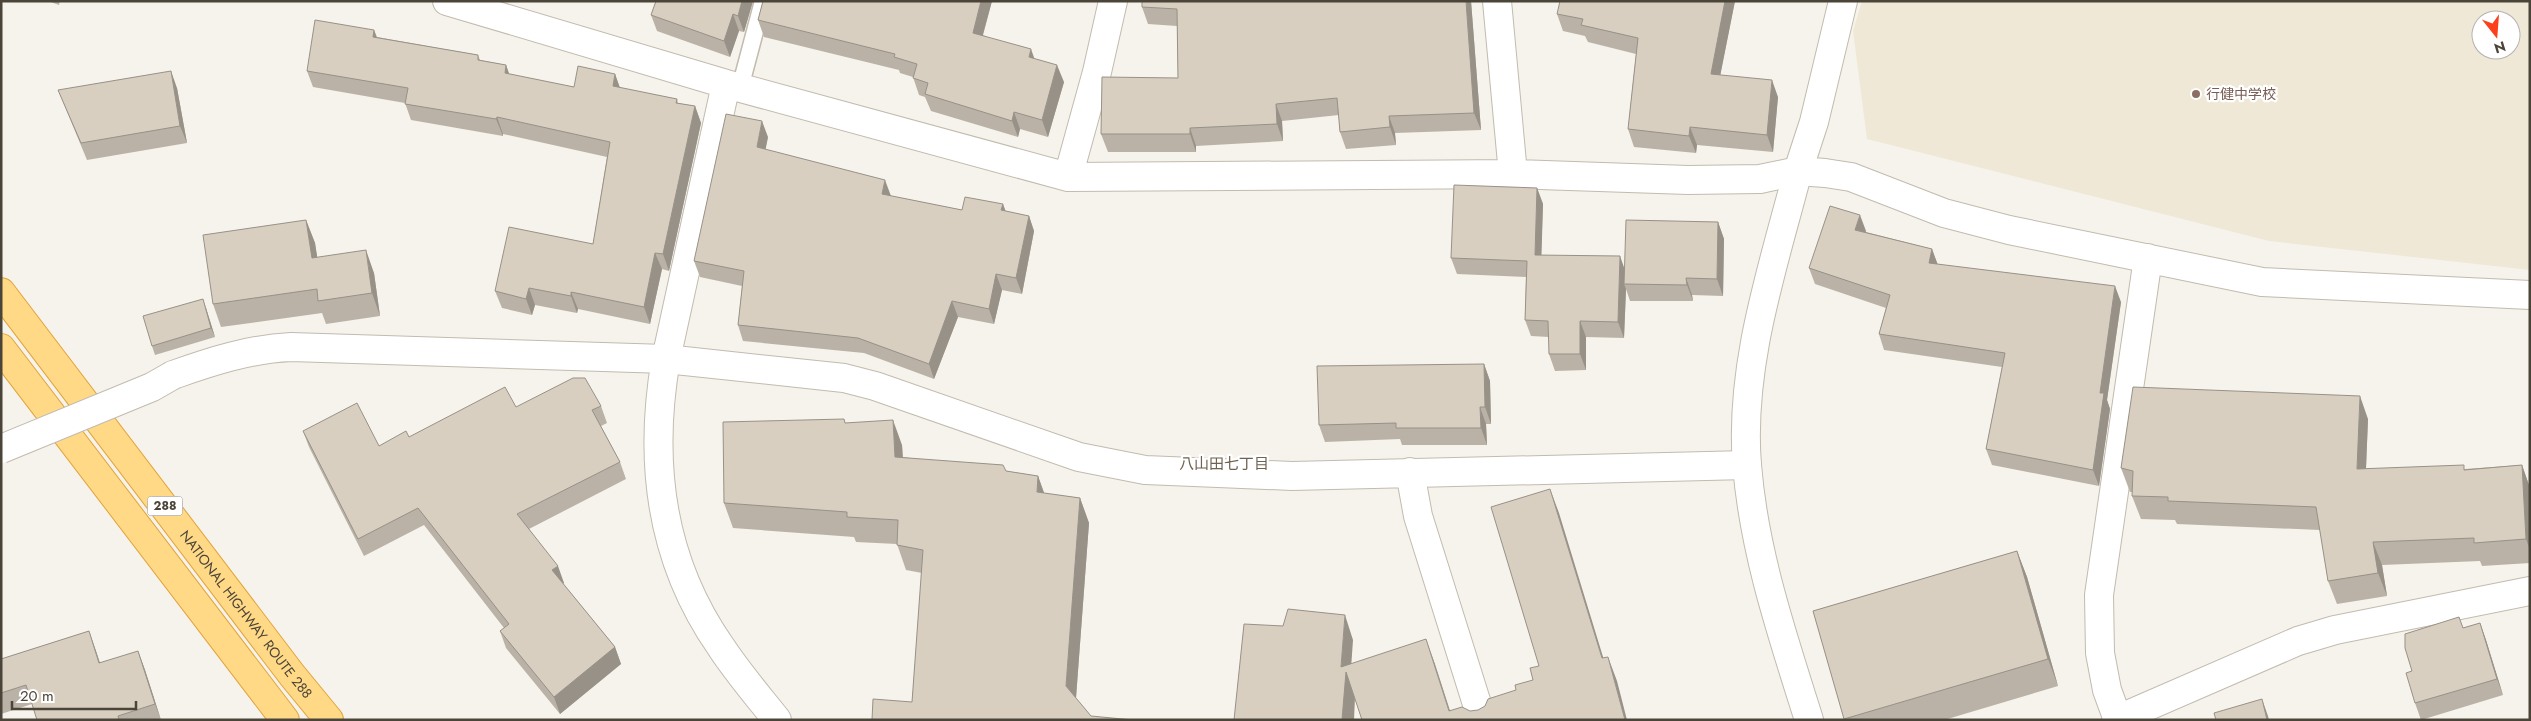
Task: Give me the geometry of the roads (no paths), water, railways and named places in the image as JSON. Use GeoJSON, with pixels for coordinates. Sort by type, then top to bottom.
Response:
{"type":"FeatureCollection","features":[{"type":"Feature","properties":{"kind":"highway","name":"NATIONAL HIGHWAY ROUTE 288"},"geometry":{"type":"LineString","coordinates":[[1,292],[292,675],[329,720]]}},
{"type":"Feature","properties":{"kind":"highway","name":"288"},"geometry":{"type":"LineString","coordinates":[[1,348],[285,720]]}},
{"type":"Feature","properties":{"kind":"street"},"geometry":{"type":"LineString","coordinates":[[447,1],[733,86],[1068,177],[1513,174],[1688,180],[1760,179],[1798,171],[1851,177],[1944,213],[2009,230],[2262,282],[2530,295]]}},
{"type":"Feature","properties":{"kind":"street"},"geometry":{"type":"LineString","coordinates":[[1068,177],[1097,72],[1113,1]]}},
{"type":"Feature","properties":{"kind":"street"},"geometry":{"type":"LineString","coordinates":[[1497,1],[1513,174]]}},
{"type":"Feature","properties":{"kind":"street"},"geometry":{"type":"LineString","coordinates":[[1808,720],[1770,594],[1747,465],[1748,388],[1757,330],[1798,171],[1814,122],[1843,1]]}},
{"type":"Feature","properties":{"kind":"street"},"geometry":{"type":"LineString","coordinates":[[733,86],[666,359],[660,392],[657,448],[666,529],[673,553],[696,603],[720,647],[777,720]]}},
{"type":"Feature","properties":{"kind":"street"},"geometry":{"type":"LineString","coordinates":[[2148,258],[2099,595],[2100,652],[2107,690],[2117,720],[2298,640],[2335,630],[2530,591]]}},
{"type":"Feature","properties":{"kind":"street"},"geometry":{"type":"LineString","coordinates":[[1,449],[152,387],[173,375],[218,359],[266,348],[291,347],[666,359],[844,378],[875,386],[1079,457],[1145,470],[1292,476],[1410,472],[1500,473],[1747,465]]}},
{"type":"Feature","properties":{"kind":"street"},"geometry":{"type":"LineString","coordinates":[[1410,472],[1418,516],[1482,720]]}},
{"type":"Feature","properties":{"kind":"lane"},"geometry":{"type":"LineString","coordinates":[[733,86],[763,1]]}},
{"type":"Feature","properties":{"kind":"place","name":"行健中学校"},"geometry":{"type":"Point","coordinates":[2196,94]}},
{"type":"Feature","properties":{"kind":"district","name":"八山田七丁目"},"geometry":{"type":"Point","coordinates":[1224,464]}}]}
